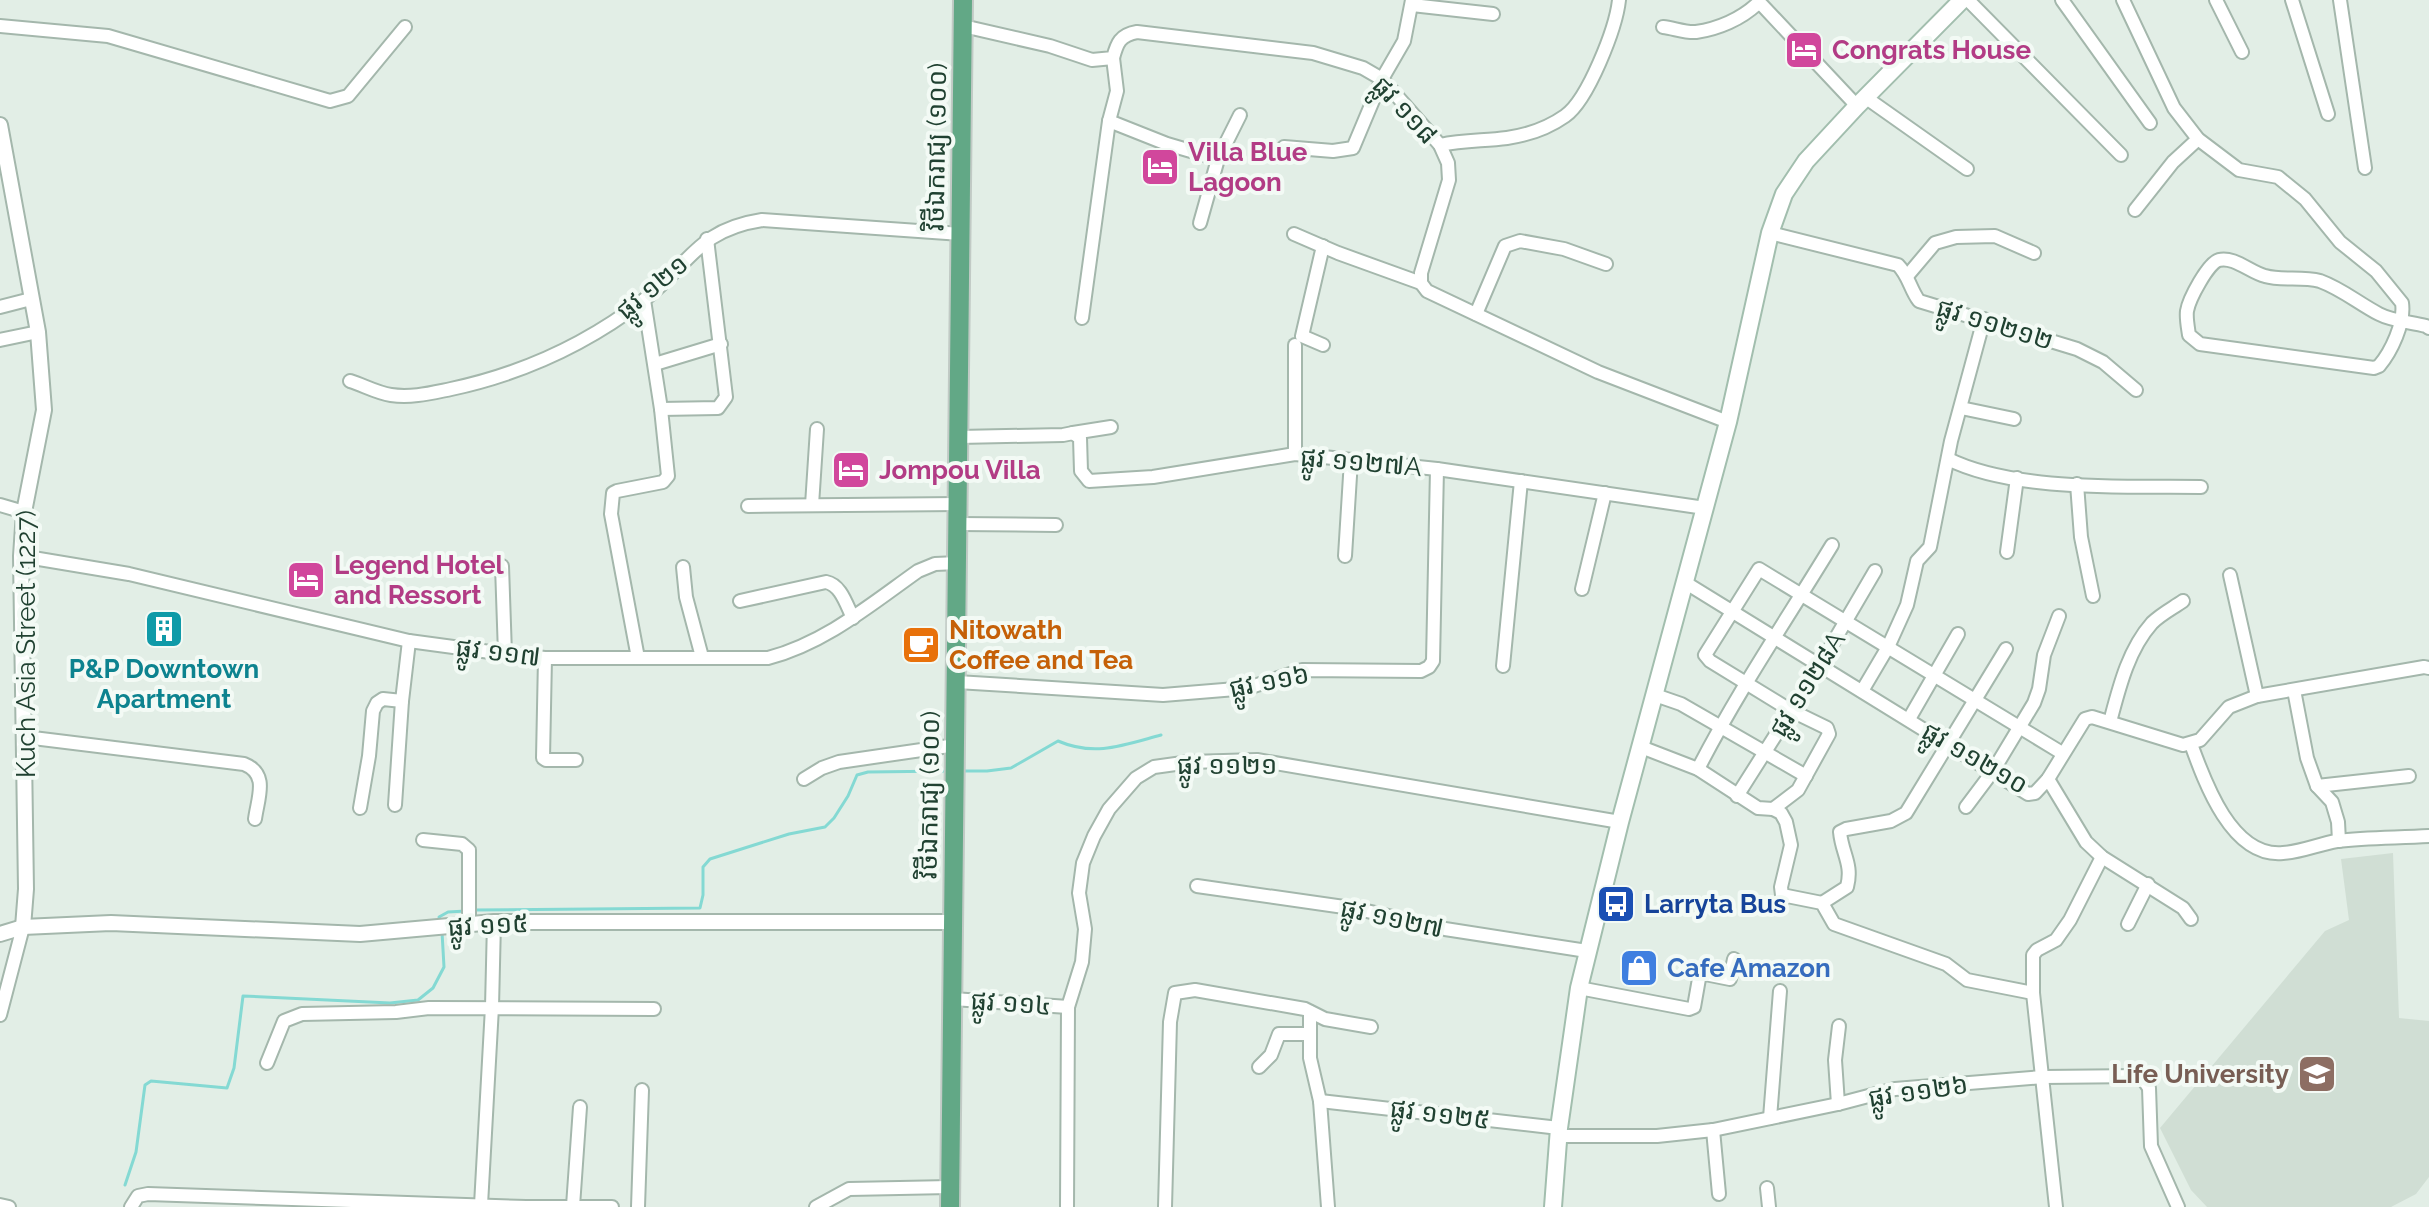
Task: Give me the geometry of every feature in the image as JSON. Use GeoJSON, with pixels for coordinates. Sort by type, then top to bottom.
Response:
{"type":"FeatureCollection","features":[{"type":"Feature","properties":{"kind":"main road","name":"វិថីឯករាជ្យ (១០០)"},"geometry":{"type":"LineString","coordinates":[[950,1207],[963,0]]}},
{"type":"Feature","properties":{"kind":"main road"},"geometry":{"type":"LineString","coordinates":[[1553,1207],[1559,1132],[1587,951],[1728,422],[1770,233],[1784,194],[1806,161],[1965,0]]}},
{"type":"Feature","properties":{"kind":"street"},"geometry":{"type":"LineString","coordinates":[[1440,145],[1466,139],[1506,138],[1542,129],[1568,114],[1600,64],[1618,14],[1619,0]]}},
{"type":"Feature","properties":{"kind":"street"},"geometry":{"type":"LineString","coordinates":[[1965,0],[2121,155]]}},
{"type":"Feature","properties":{"kind":"street"},"geometry":{"type":"LineString","coordinates":[[2062,0],[2150,123]]}},
{"type":"Feature","properties":{"kind":"street"},"geometry":{"type":"LineString","coordinates":[[2123,0],[2174,108],[2198,139],[2239,170],[2278,177],[2305,199],[2340,242],[2376,271],[2402,303],[2402,320],[2389,353],[2374,368],[2200,344],[2189,335],[2187,311],[2207,269],[2218,260],[2229,260],[2262,276],[2315,280],[2339,289],[2379,314],[2402,320],[2429,328]]}},
{"type":"Feature","properties":{"kind":"street"},"geometry":{"type":"LineString","coordinates":[[2216,0],[2242,52]]}},
{"type":"Feature","properties":{"kind":"street"},"geometry":{"type":"LineString","coordinates":[[2292,0],[2328,114]]}},
{"type":"Feature","properties":{"kind":"street"},"geometry":{"type":"LineString","coordinates":[[2340,0],[2365,168]]}},
{"type":"Feature","properties":{"kind":"street"},"geometry":{"type":"LineString","coordinates":[[1284,147],[1333,151],[1353,148],[1382,79],[1404,41],[1412,3],[1493,14]]}},
{"type":"Feature","properties":{"kind":"street"},"geometry":{"type":"LineString","coordinates":[[1663,27],[1694,33],[1746,15],[1757,4],[1762,5],[1861,102],[1967,169]]}},
{"type":"Feature","properties":{"kind":"street"},"geometry":{"type":"LineString","coordinates":[[0,26],[108,36],[330,101],[348,96],[405,27]]}},
{"type":"Feature","properties":{"kind":"street"},"geometry":{"type":"LineString","coordinates":[[963,26],[1050,46],[1073,56],[1092,60],[1113,58],[1117,91],[1109,121],[1082,318]]}},
{"type":"Feature","properties":{"kind":"street","name":"ផ្លូវ ១១៨"},"geometry":{"type":"LineString","coordinates":[[1113,58],[1117,42],[1126,34],[1137,32],[1313,53],[1363,68],[1382,79],[1440,145],[1448,163],[1449,180],[1421,273],[1421,283]]}},
{"type":"Feature","properties":{"kind":"street"},"geometry":{"type":"LineString","coordinates":[[1200,223],[1218,159],[1240,115]]}},
{"type":"Feature","properties":{"kind":"street"},"geometry":{"type":"LineString","coordinates":[[1109,121],[1167,144],[1218,159]]}},
{"type":"Feature","properties":{"kind":"street","name":"Kuch Asia Street (1227)"},"geometry":{"type":"LineString","coordinates":[[0,125],[38,332],[44,410],[24,512],[21,556],[26,889],[23,927]]}},
{"type":"Feature","properties":{"kind":"street"},"geometry":{"type":"LineString","coordinates":[[2135,210],[2173,162],[2198,139]]}},
{"type":"Feature","properties":{"kind":"street","name":"ផ្លូវ ១២១"},"geometry":{"type":"LineString","coordinates":[[350,381],[388,395],[417,396],[488,381],[532,365],[582,341],[644,300],[707,239],[740,223],[762,220],[961,234]]}},
{"type":"Feature","properties":{"kind":"street","name":"ផ្លូវ ១១២១២"},"geometry":{"type":"LineString","coordinates":[[1770,233],[1898,265],[1908,275],[1911,291],[1919,301],[2077,349],[2103,362],[2136,390]]}},
{"type":"Feature","properties":{"kind":"street"},"geometry":{"type":"LineString","coordinates":[[1294,234],[1421,283],[1427,291],[1598,372],[1728,422]]}},
{"type":"Feature","properties":{"kind":"street"},"geometry":{"type":"LineString","coordinates":[[1908,275],[1935,243],[1956,237],[1995,236],[2034,253]]}},
{"type":"Feature","properties":{"kind":"street"},"geometry":{"type":"LineString","coordinates":[[661,409],[718,408],[726,397],[707,239]]}},
{"type":"Feature","properties":{"kind":"street"},"geometry":{"type":"LineString","coordinates":[[1476,314],[1505,246],[1520,241],[1564,249],[1606,264]]}},
{"type":"Feature","properties":{"kind":"street"},"geometry":{"type":"LineString","coordinates":[[1323,246],[1302,336],[1323,345]]}},
{"type":"Feature","properties":{"kind":"street"},"geometry":{"type":"LineString","coordinates":[[0,307],[31,299]]}},
{"type":"Feature","properties":{"kind":"street"},"geometry":{"type":"LineString","coordinates":[[638,658],[611,514],[611,499],[617,491],[667,480],[661,409],[644,300]]}},
{"type":"Feature","properties":{"kind":"street"},"geometry":{"type":"LineString","coordinates":[[1862,691],[1888,647],[1907,605],[1917,561],[1930,547],[1948,459],[1984,319]]}},
{"type":"Feature","properties":{"kind":"street"},"geometry":{"type":"LineString","coordinates":[[0,340],[38,332]]}},
{"type":"Feature","properties":{"kind":"street"},"geometry":{"type":"LineString","coordinates":[[655,364],[721,344]]}},
{"type":"Feature","properties":{"kind":"street"},"geometry":{"type":"LineString","coordinates":[[1295,345],[1295,454]]}},
{"type":"Feature","properties":{"kind":"street"},"geometry":{"type":"LineString","coordinates":[[1961,408],[2014,419]]}},
{"type":"Feature","properties":{"kind":"street"},"geometry":{"type":"LineString","coordinates":[[959,437],[1063,435],[1111,427]]}},
{"type":"Feature","properties":{"kind":"street"},"geometry":{"type":"LineString","coordinates":[[812,505],[817,429]]}},
{"type":"Feature","properties":{"kind":"street","name":"ផ្លូវ ១១២៧A"},"geometry":{"type":"LineString","coordinates":[[1073,433],[1080,438],[1081,471],[1089,481],[1153,477],[1295,454],[1437,469],[1705,508]]}},
{"type":"Feature","properties":{"kind":"street"},"geometry":{"type":"LineString","coordinates":[[1948,459],[1977,471],[2017,478],[2077,484],[2201,487]]}},
{"type":"Feature","properties":{"kind":"street"},"geometry":{"type":"LineString","coordinates":[[1345,556],[1351,460]]}},
{"type":"Feature","properties":{"kind":"street","name":"ផ្លូវ ១១៦"},"geometry":{"type":"LineString","coordinates":[[957,682],[1163,695],[1248,688],[1302,670],[1421,671],[1433,661],[1437,469]]}},
{"type":"Feature","properties":{"kind":"street"},"geometry":{"type":"LineString","coordinates":[[2007,552],[2017,478]]}},
{"type":"Feature","properties":{"kind":"street"},"geometry":{"type":"LineString","coordinates":[[1503,666],[1521,481]]}},
{"type":"Feature","properties":{"kind":"street"},"geometry":{"type":"LineString","coordinates":[[2077,484],[2081,537],[2093,596]]}},
{"type":"Feature","properties":{"kind":"street"},"geometry":{"type":"LineString","coordinates":[[1582,589],[1605,493]]}},
{"type":"Feature","properties":{"kind":"street"},"geometry":{"type":"LineString","coordinates":[[748,506],[959,504]]}},
{"type":"Feature","properties":{"kind":"street"},"geometry":{"type":"LineString","coordinates":[[0,505],[24,512]]}},
{"type":"Feature","properties":{"kind":"street"},"geometry":{"type":"LineString","coordinates":[[958,524],[1056,525]]}},
{"type":"Feature","properties":{"kind":"street"},"geometry":{"type":"LineString","coordinates":[[1698,769],[1746,681],[1832,545]]}},
{"type":"Feature","properties":{"kind":"street","name":"ផ្លូវ ១១៧"},"geometry":{"type":"LineString","coordinates":[[21,556],[129,574],[409,641],[545,658],[768,658],[795,651],[821,639],[918,571],[935,564],[958,563]]}},
{"type":"Feature","properties":{"kind":"street"},"geometry":{"type":"LineString","coordinates":[[502,566],[505,654]]}},
{"type":"Feature","properties":{"kind":"street"},"geometry":{"type":"LineString","coordinates":[[683,567],[686,597],[702,657]]}},
{"type":"Feature","properties":{"kind":"street"},"geometry":{"type":"LineString","coordinates":[[1773,809],[1792,798],[1829,734],[1827,728],[1790,710],[1705,655],[1759,569],[2062,753]]}},
{"type":"Feature","properties":{"kind":"street","name":"ផ្លូវ ១១២៨A"},"geometry":{"type":"LineString","coordinates":[[1737,796],[1875,571]]}},
{"type":"Feature","properties":{"kind":"street"},"geometry":{"type":"LineString","coordinates":[[2230,575],[2257,696]]}},
{"type":"Feature","properties":{"kind":"street"},"geometry":{"type":"LineString","coordinates":[[740,601],[826,582],[834,583],[853,618]]}},
{"type":"Feature","properties":{"kind":"street","name":"ផ្លូវ ១១២១០"},"geometry":{"type":"LineString","coordinates":[[1686,583],[2028,794],[2035,793],[2048,779],[2085,719],[2092,717],[2110,722]]}},
{"type":"Feature","properties":{"kind":"street"},"geometry":{"type":"LineString","coordinates":[[2183,601],[2154,621],[2136,645],[2119,687],[2110,722],[2183,745],[2191,744],[2200,740],[2229,707],[2257,696],[2429,668]]}},
{"type":"Feature","properties":{"kind":"street"},"geometry":{"type":"LineString","coordinates":[[1966,807],[1993,771],[2039,689],[2044,655],[2059,616]]}},
{"type":"Feature","properties":{"kind":"street"},"geometry":{"type":"LineString","coordinates":[[1909,719],[1958,634]]}},
{"type":"Feature","properties":{"kind":"street"},"geometry":{"type":"LineString","coordinates":[[395,805],[409,641]]}},
{"type":"Feature","properties":{"kind":"street"},"geometry":{"type":"LineString","coordinates":[[1641,747],[1698,769],[1758,808],[1781,813],[1791,845],[1781,887],[1782,895],[1822,903],[1847,887],[1850,876],[1850,865],[1840,832],[1902,817],[2006,649]]}},
{"type":"Feature","properties":{"kind":"street"},"geometry":{"type":"LineString","coordinates":[[545,658],[543,758],[576,760]]}},
{"type":"Feature","properties":{"kind":"street"},"geometry":{"type":"LineString","coordinates":[[2294,690],[2307,758],[2317,786],[2332,802],[2339,841]]}},
{"type":"Feature","properties":{"kind":"street"},"geometry":{"type":"LineString","coordinates":[[1655,695],[1681,704],[1806,776]]}},
{"type":"Feature","properties":{"kind":"street"},"geometry":{"type":"LineString","coordinates":[[360,808],[373,711],[383,699],[402,701]]}},
{"type":"Feature","properties":{"kind":"street"},"geometry":{"type":"LineString","coordinates":[[25,737],[244,764],[256,769],[260,778],[255,819]]}},
{"type":"Feature","properties":{"kind":"street"},"geometry":{"type":"LineString","coordinates":[[2191,744],[2208,789],[2239,836],[2262,852],[2282,854],[2339,841],[2429,836]]}},
{"type":"Feature","properties":{"kind":"street"},"geometry":{"type":"LineString","coordinates":[[804,779],[839,762],[956,752]]}},
{"type":"Feature","properties":{"kind":"street","name":"ផ្លូវ ១១២១"},"geometry":{"type":"LineString","coordinates":[[1067,1207],[1068,1007],[1082,962],[1085,929],[1079,893],[1083,863],[1109,809],[1136,778],[1154,767],[1190,762],[1257,760],[1620,822]]}},
{"type":"Feature","properties":{"kind":"street"},"geometry":{"type":"LineString","coordinates":[[2317,786],[2409,776]]}},
{"type":"Feature","properties":{"kind":"street"},"geometry":{"type":"LineString","coordinates":[[2048,779],[2086,842],[2102,857],[2183,908],[2191,919]]}},
{"type":"Feature","properties":{"kind":"street"},"geometry":{"type":"LineString","coordinates":[[423,840],[462,844],[469,850],[462,924]]}},
{"type":"Feature","properties":{"kind":"street"},"geometry":{"type":"LineString","coordinates":[[2056,1207],[2033,993],[2033,955],[2056,940],[2102,857]]}},
{"type":"Feature","properties":{"kind":"street"},"geometry":{"type":"LineString","coordinates":[[2128,924],[2148,884]]}},
{"type":"Feature","properties":{"kind":"street","name":"ផ្លូវ ១១២៧"},"geometry":{"type":"LineString","coordinates":[[1197,886],[1358,909],[1445,929],[1587,951]]}},
{"type":"Feature","properties":{"kind":"street"},"geometry":{"type":"LineString","coordinates":[[1822,903],[1834,924],[1953,967],[1967,980],[2033,993]]}},
{"type":"Feature","properties":{"kind":"street"},"geometry":{"type":"LineString","coordinates":[[481,1205],[494,922]]}},
{"type":"Feature","properties":{"kind":"street","name":"ផ្លូវ ១១៥"},"geometry":{"type":"LineString","coordinates":[[0,934],[23,927],[111,923],[360,934],[494,922],[954,922]]}},
{"type":"Feature","properties":{"kind":"street"},"geometry":{"type":"LineString","coordinates":[[0,1015],[23,927]]}},
{"type":"Feature","properties":{"kind":"street"},"geometry":{"type":"LineString","coordinates":[[1579,988],[1689,1009],[1694,1007],[1697,999],[1700,973],[1730,979],[1734,959]]}},
{"type":"Feature","properties":{"kind":"street"},"geometry":{"type":"LineString","coordinates":[[1165,1207],[1170,1022],[1175,993],[1195,990],[1305,1009],[1325,1019],[1371,1027]]}},
{"type":"Feature","properties":{"kind":"street"},"geometry":{"type":"LineString","coordinates":[[1770,1118],[1780,991]]}},
{"type":"Feature","properties":{"kind":"street","name":"ផ្លូវ ១១៤"},"geometry":{"type":"LineString","coordinates":[[953,999],[1068,1007]]}},
{"type":"Feature","properties":{"kind":"street"},"geometry":{"type":"LineString","coordinates":[[267,1063],[284,1021],[302,1014],[492,1007],[654,1009]]}},
{"type":"Feature","properties":{"kind":"street"},"geometry":{"type":"LineString","coordinates":[[1310,1012],[1310,1058],[1320,1101],[1328,1207]]}},
{"type":"Feature","properties":{"kind":"street"},"geometry":{"type":"LineString","coordinates":[[1838,1104],[1835,1060],[1839,1026]]}},
{"type":"Feature","properties":{"kind":"street"},"geometry":{"type":"LineString","coordinates":[[1259,1067],[1271,1055],[1279,1034],[1310,1034]]}},
{"type":"Feature","properties":{"kind":"street","name":"ផ្លូវ ១១២៦"},"geometry":{"type":"LineString","coordinates":[[1559,1132],[1657,1136],[1713,1130],[1895,1089],[2043,1077],[2141,1076],[2146,1081],[2151,1102],[2151,1146],[2178,1207]]}},
{"type":"Feature","properties":{"kind":"street"},"geometry":{"type":"LineString","coordinates":[[638,1207],[642,1090]]}},
{"type":"Feature","properties":{"kind":"street","name":"ផ្លូវ ១១២៥"},"geometry":{"type":"LineString","coordinates":[[1320,1101],[1559,1132]]}},
{"type":"Feature","properties":{"kind":"street"},"geometry":{"type":"LineString","coordinates":[[573,1206],[580,1107]]}},
{"type":"Feature","properties":{"kind":"street"},"geometry":{"type":"LineString","coordinates":[[1713,1130],[1719,1194]]}},
{"type":"Feature","properties":{"kind":"street"},"geometry":{"type":"LineString","coordinates":[[816,1207],[849,1189],[950,1187]]}},
{"type":"Feature","properties":{"kind":"street"},"geometry":{"type":"LineString","coordinates":[[1767,1188],[1769,1207]]}},
{"type":"Feature","properties":{"kind":"street"},"geometry":{"type":"LineString","coordinates":[[131,1207],[138,1196],[148,1194],[336,1203],[612,1207]]}},
{"type":"Feature","properties":{"kind":"street"},"geometry":{"type":"LineString","coordinates":[[0,1205],[9,1207]]}},
{"type":"Feature","properties":{"kind":"shaded area","name":"Life University"},"geometry":{"type":"Polygon","coordinates":[[[2393,853],[2399,1018],[2429,1021],[2429,1177],[2416,1194],[2391,1207],[2207,1207],[2191,1190],[2160,1128],[2325,931],[2349,920],[2341,859],[2393,853]]]}},
{"type":"Feature","properties":{"kind":"waterway"},"geometry":{"type":"LineString","coordinates":[[961,771],[1011,768],[1058,741],[1097,749],[1122,746],[1161,735]]}},
{"type":"Feature","properties":{"kind":"waterway"},"geometry":{"type":"LineString","coordinates":[[474,910],[700,908],[703,867],[710,859],[789,834],[825,827],[848,796],[857,775],[868,772],[949,771]]}},
{"type":"Feature","properties":{"kind":"waterway"},"geometry":{"type":"LineString","coordinates":[[440,921],[439,917],[448,912],[466,911]]}},
{"type":"Feature","properties":{"kind":"waterway"},"geometry":{"type":"LineString","coordinates":[[125,1185],[136,1152],[145,1085],[151,1081],[227,1088],[234,1068],[243,996],[390,1003],[418,1000],[433,988],[444,967],[442,932]]}},
{"type":"Feature","properties":{"kind":"place","name":"Congrats House"},"geometry":{"type":"Point","coordinates":[1804,50]}},
{"type":"Feature","properties":{"kind":"place","name":"Villa Blue Lagoon"},"geometry":{"type":"Point","coordinates":[1160,167]}},
{"type":"Feature","properties":{"kind":"place","name":"Jompou Villa"},"geometry":{"type":"Point","coordinates":[851,470]}},
{"type":"Feature","properties":{"kind":"place","name":"Legend Hotel and Ressort"},"geometry":{"type":"Point","coordinates":[306,580]}},
{"type":"Feature","properties":{"kind":"place","name":"P&P Downtown Apartment"},"geometry":{"type":"Point","coordinates":[164,629]}},
{"type":"Feature","properties":{"kind":"place","name":"Nitowath Coffee and Tea"},"geometry":{"type":"Point","coordinates":[921,645]}},
{"type":"Feature","properties":{"kind":"place","name":"Larryta Bus"},"geometry":{"type":"Point","coordinates":[1616,904]}},
{"type":"Feature","properties":{"kind":"place","name":"Cafe Amazon"},"geometry":{"type":"Point","coordinates":[1639,968]}},
{"type":"Feature","properties":{"kind":"place","name":"Life University"},"geometry":{"type":"Point","coordinates":[2317,1074]}}]}
